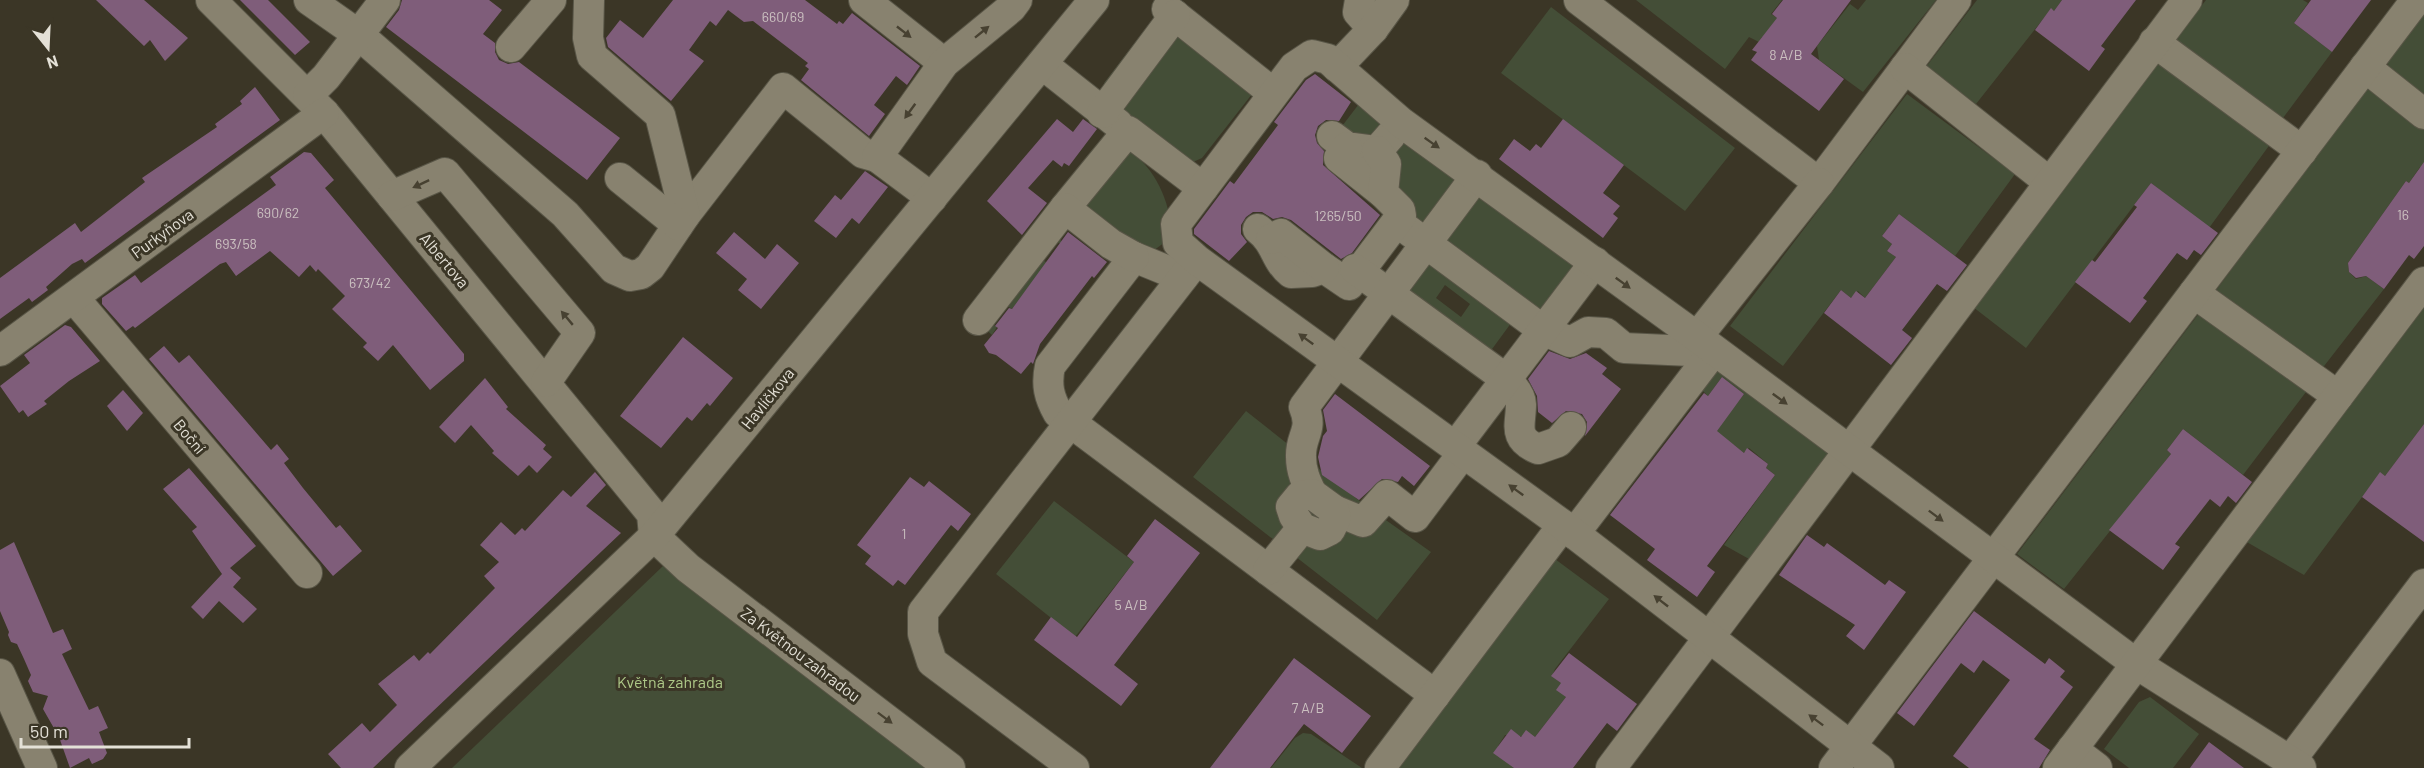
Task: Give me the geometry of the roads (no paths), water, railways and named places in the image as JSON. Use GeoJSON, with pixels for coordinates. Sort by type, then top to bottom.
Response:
{"type":"FeatureCollection","features":[{"type":"Feature","properties":{"kind":"street","name":"Albertova"},"geometry":{"type":"LineString","coordinates":[[211,0],[319,95],[392,196],[652,514],[654,537]]}},
{"type":"Feature","properties":{"kind":"street"},"geometry":{"type":"LineString","coordinates":[[309,0],[359,35],[565,214],[614,269],[630,276],[641,274],[651,267],[681,220],[783,87],[863,153],[877,157],[932,198]]}},
{"type":"Feature","properties":{"kind":"street","name":"Purkyňova"},"geometry":{"type":"LineString","coordinates":[[0,351],[74,298],[319,95],[385,0]]}},
{"type":"Feature","properties":{"kind":"street"},"geometry":{"type":"LineString","coordinates":[[512,47],[551,0]]}},
{"type":"Feature","properties":{"kind":"street"},"geometry":{"type":"LineString","coordinates":[[589,0],[588,38],[592,56],[660,115],[681,220]]}},
{"type":"Feature","properties":{"kind":"street"},"geometry":{"type":"LineString","coordinates":[[864,0],[944,63]]}},
{"type":"Feature","properties":{"kind":"street"},"geometry":{"type":"LineString","coordinates":[[877,157],[944,63],[1011,8],[1017,0]]}},
{"type":"Feature","properties":{"kind":"street","name":"Havlíčkova"},"geometry":{"type":"LineString","coordinates":[[410,768],[654,537],[1094,0]]}},
{"type":"Feature","properties":{"kind":"street"},"geometry":{"type":"LineString","coordinates":[[1360,0],[1358,12],[1373,29]]}},
{"type":"Feature","properties":{"kind":"street"},"geometry":{"type":"LineString","coordinates":[[1337,67],[1373,29],[1394,0]]}},
{"type":"Feature","properties":{"kind":"street"},"geometry":{"type":"LineString","coordinates":[[1580,0],[1819,183]]}},
{"type":"Feature","properties":{"kind":"street"},"geometry":{"type":"LineString","coordinates":[[1380,768],[1435,695],[1569,529],[1705,345],[1819,183],[1956,0]]}},
{"type":"Feature","properties":{"kind":"street"},"geometry":{"type":"LineString","coordinates":[[1620,765],[1709,638],[2187,0]]}},
{"type":"Feature","properties":{"kind":"street"},"geometry":{"type":"LineString","coordinates":[[1842,757],[2416,0]]}},
{"type":"Feature","properties":{"kind":"street"},"geometry":{"type":"LineString","coordinates":[[1102,113],[1171,12],[1273,93]]}},
{"type":"Feature","properties":{"kind":"street"},"geometry":{"type":"LineString","coordinates":[[2154,42],[2302,151]]}},
{"type":"Feature","properties":{"kind":"street"},"geometry":{"type":"LineString","coordinates":[[1190,268],[1178,243],[1176,224],[1294,67],[1312,55],[1328,58],[1402,123],[1478,175],[2135,663],[2295,765],[2424,584]]}},
{"type":"Feature","properties":{"kind":"street"},"geometry":{"type":"LineString","coordinates":[[1041,64],[1102,113],[1203,188]]}},
{"type":"Feature","properties":{"kind":"street"},"geometry":{"type":"LineString","coordinates":[[2365,67],[2424,114]]}},
{"type":"Feature","properties":{"kind":"street"},"geometry":{"type":"LineString","coordinates":[[1905,68],[2049,182]]}},
{"type":"Feature","properties":{"kind":"street"},"geometry":{"type":"LineString","coordinates":[[1377,151],[1402,123]]}},
{"type":"Feature","properties":{"kind":"street"},"geometry":{"type":"LineString","coordinates":[[978,320],[1128,131]]}},
{"type":"Feature","properties":{"kind":"street"},"geometry":{"type":"LineString","coordinates":[[1265,234],[1283,267],[1291,273],[1312,273],[1324,268],[1349,285],[1357,270],[1397,222],[1400,210],[1383,193],[1339,158],[1340,141],[1377,151],[1386,164],[1383,193]]}},
{"type":"Feature","properties":{"kind":"street"},"geometry":{"type":"LineString","coordinates":[[392,196],[445,173],[580,333],[546,382]]}},
{"type":"Feature","properties":{"kind":"street"},"geometry":{"type":"LineString","coordinates":[[1323,502],[1303,474],[1300,455],[1310,421],[1304,407],[1478,175]]}},
{"type":"Feature","properties":{"kind":"street"},"geometry":{"type":"LineString","coordinates":[[620,178],[681,220]]}},
{"type":"Feature","properties":{"kind":"street"},"geometry":{"type":"LineString","coordinates":[[1065,208],[1111,244],[1134,257],[1190,268],[1337,362],[1569,529],[1709,638],[1842,757],[1879,768]]}},
{"type":"Feature","properties":{"kind":"street"},"geometry":{"type":"LineString","coordinates":[[1397,222],[1543,330],[1570,342],[1588,332],[1606,333],[1624,348],[1705,345]]}},
{"type":"Feature","properties":{"kind":"street"},"geometry":{"type":"LineString","coordinates":[[1134,257],[1050,366],[1047,381],[1049,397],[1058,413],[1435,695]]}},
{"type":"Feature","properties":{"kind":"street"},"geometry":{"type":"LineString","coordinates":[[1268,570],[1302,528],[1291,507],[1300,496],[1323,502],[1363,522],[1387,495],[1415,518],[1506,378],[1595,262]]}},
{"type":"Feature","properties":{"kind":"street"},"geometry":{"type":"LineString","coordinates":[[1074,768],[932,663],[923,634],[923,612],[1072,423],[1190,268]]}},
{"type":"Feature","properties":{"kind":"street"},"geometry":{"type":"LineString","coordinates":[[1357,270],[1506,378],[1520,400],[1518,421],[1522,437],[1528,444],[1539,449],[1558,442],[1571,427]]}},
{"type":"Feature","properties":{"kind":"street"},"geometry":{"type":"LineString","coordinates":[[2097,768],[2065,758],[2424,282]]}},
{"type":"Feature","properties":{"kind":"street"},"geometry":{"type":"LineString","coordinates":[[2194,293],[2338,396]]}},
{"type":"Feature","properties":{"kind":"street","name":"Boční"},"geometry":{"type":"LineString","coordinates":[[74,298],[307,573]]}},
{"type":"Feature","properties":{"kind":"street","name":"Za Květnou zahradou"},"geometry":{"type":"LineString","coordinates":[[654,537],[688,568],[950,768]]}},
{"type":"Feature","properties":{"kind":"street"},"geometry":{"type":"LineString","coordinates":[[0,674],[42,768]]}},
{"type":"Feature","properties":{"kind":"park label","name":"Květná zahrada"},"geometry":{"type":"Point","coordinates":[670,681]}}]}
